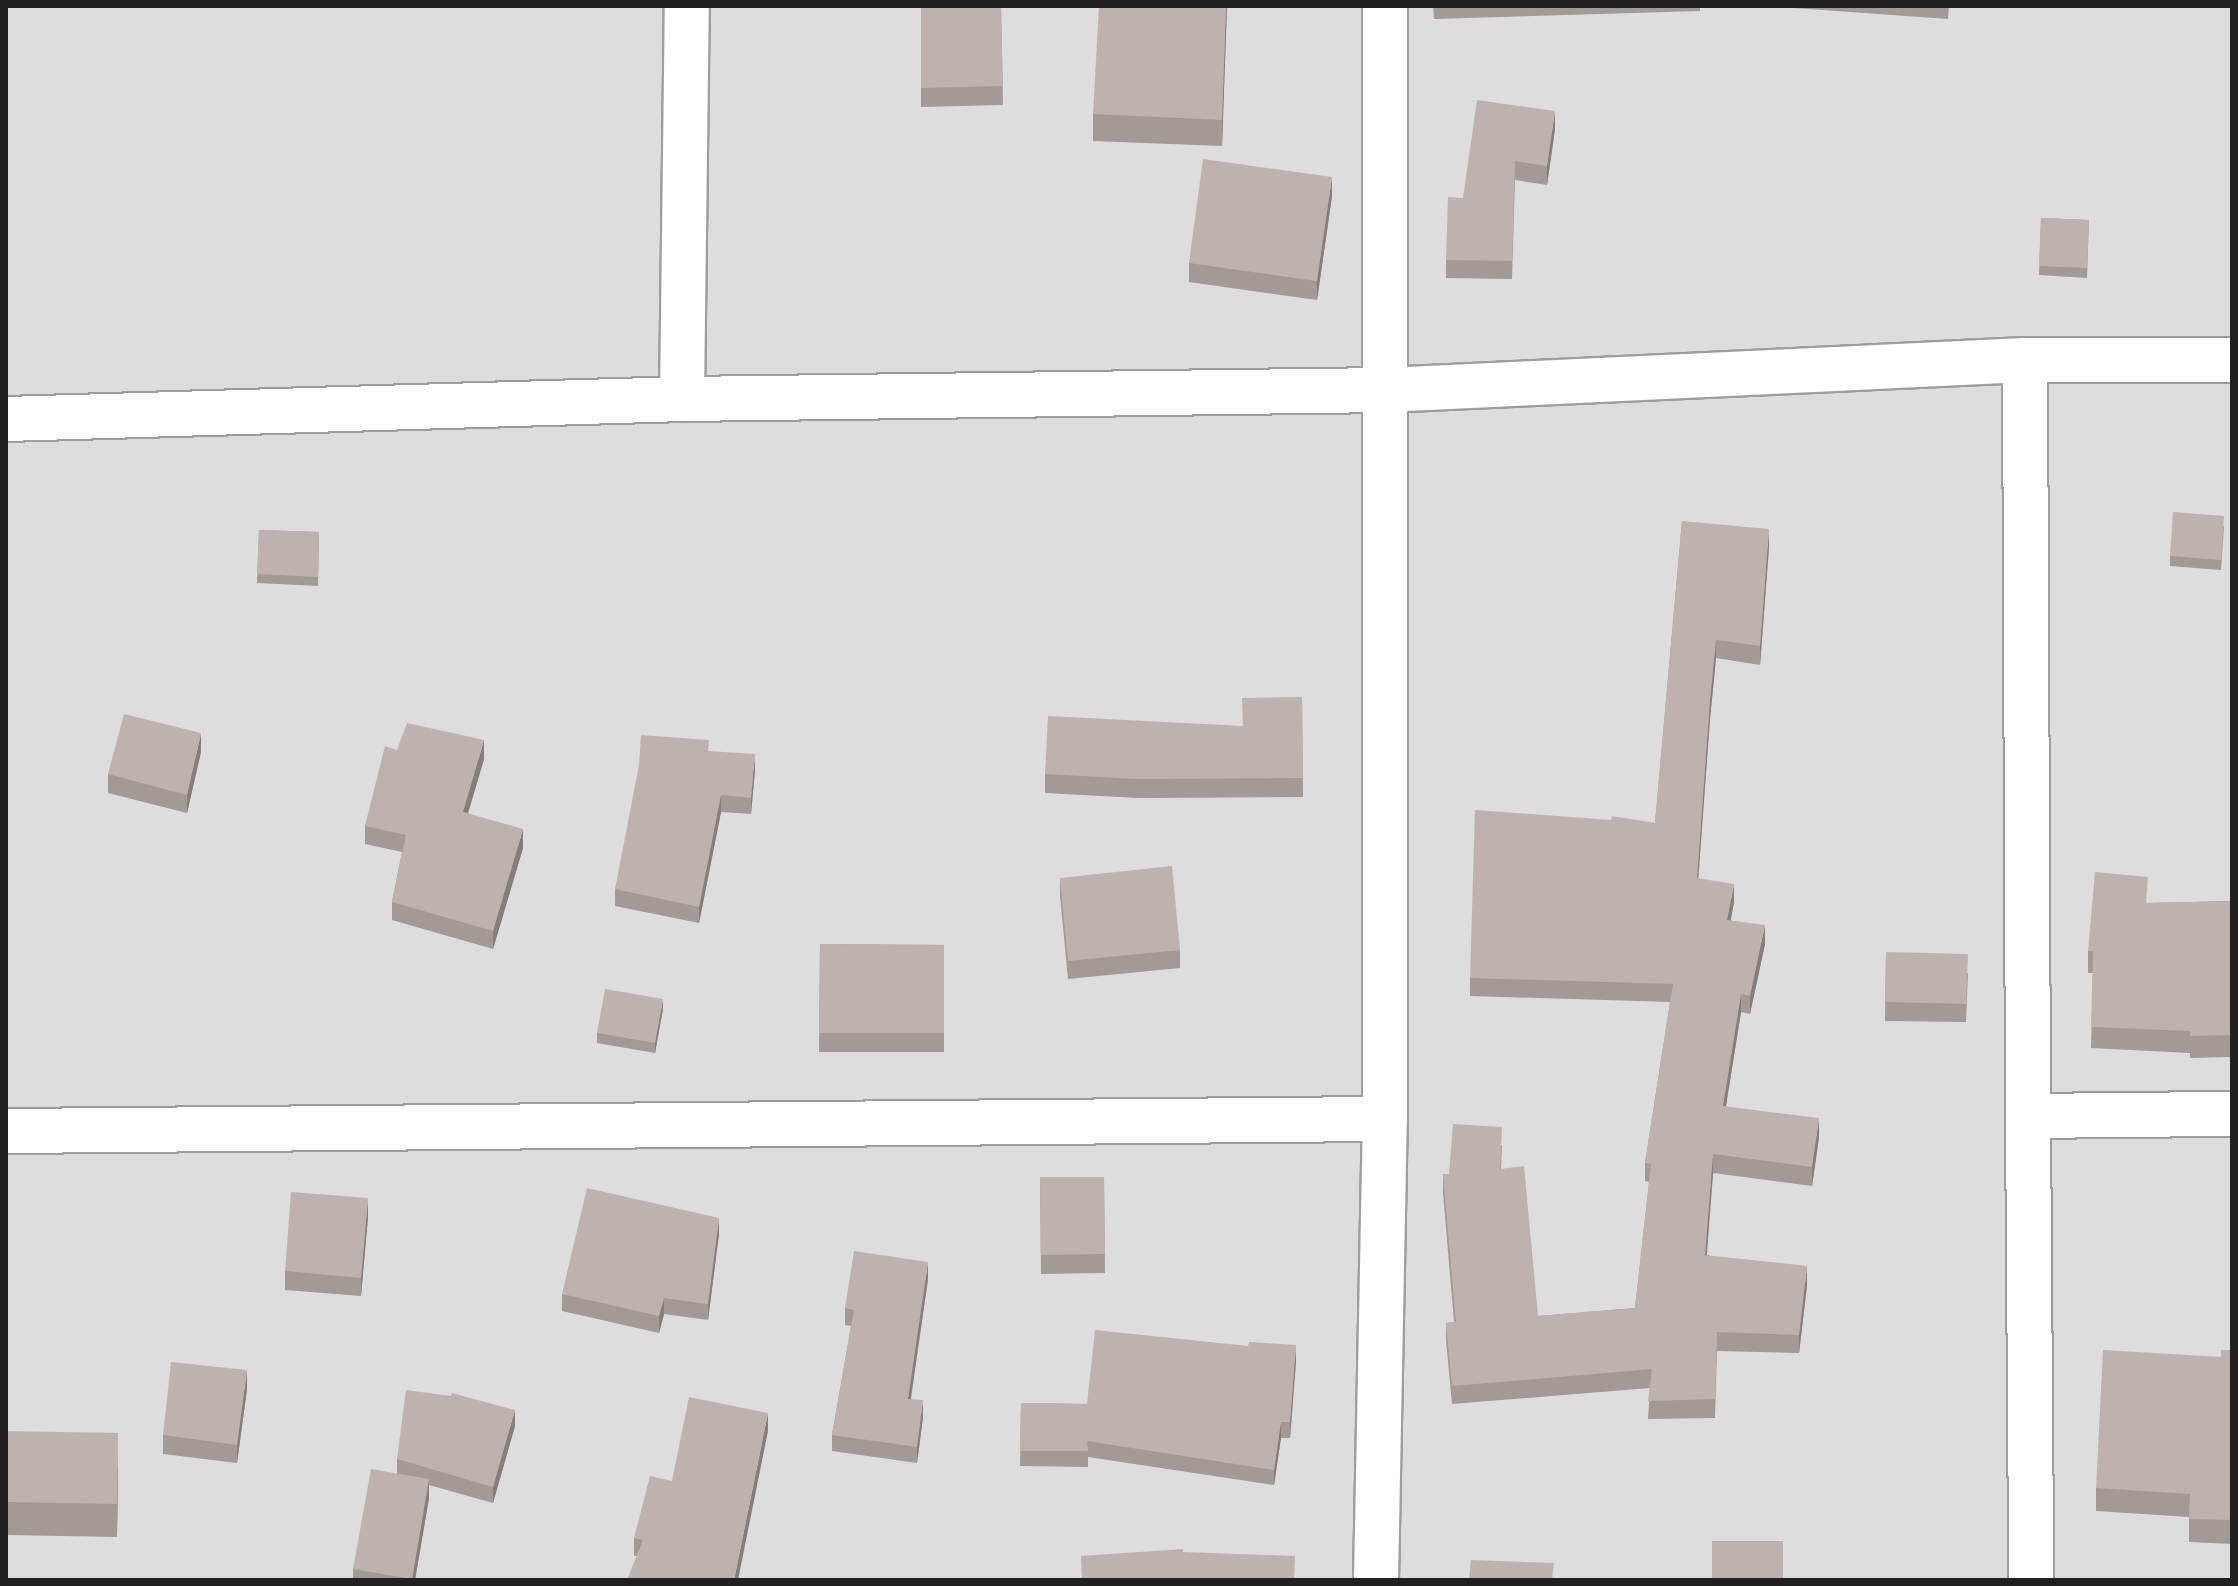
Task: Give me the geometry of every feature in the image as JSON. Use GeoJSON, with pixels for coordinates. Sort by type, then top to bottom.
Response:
{"type":"FeatureCollection","features":[{"type":"Feature","properties":{"kind":"street"},"geometry":{"type":"LineString","coordinates":[[682,399],[687,6]]}},
{"type":"Feature","properties":{"kind":"street"},"geometry":{"type":"LineString","coordinates":[[1376,1580],[1385,1119],[1385,6]]}},
{"type":"Feature","properties":{"kind":"street"},"geometry":{"type":"LineString","coordinates":[[6,419],[682,399],[1385,390],[2025,360],[2232,360]]}},
{"type":"Feature","properties":{"kind":"street"},"geometry":{"type":"LineString","coordinates":[[2025,360],[2031,1580]]}},
{"type":"Feature","properties":{"kind":"street"},"geometry":{"type":"LineString","coordinates":[[2028,1116],[2232,1114]]}},
{"type":"Feature","properties":{"kind":"street"},"geometry":{"type":"LineString","coordinates":[[6,1131],[1385,1119]]}},
{"type":"Feature","properties":{"kind":"shaded area"},"geometry":{"type":"Polygon","coordinates":[[[6,6],[2232,6],[2232,1580],[6,1580],[6,6]]]}},
{"type":"Feature","properties":{"kind":"building"},"geometry":{"type":"Polygon","coordinates":[[[921,6],[1001,6],[1003,86],[921,88],[921,6]]]}},
{"type":"Feature","properties":{"kind":"building"},"geometry":{"type":"Polygon","coordinates":[[[1099,6],[1226,6],[1222,120],[1093,114],[1099,6]]]}},
{"type":"Feature","properties":{"kind":"building"},"geometry":{"type":"Polygon","coordinates":[[[1477,100],[1555,111],[1547,166],[1515,161],[1512,261],[1446,260],[1448,197],[1463,198],[1477,100]]]}},
{"type":"Feature","properties":{"kind":"building"},"geometry":{"type":"Polygon","coordinates":[[[1203,159],[1332,177],[1317,281],[1189,263],[1203,159]]]}},
{"type":"Feature","properties":{"kind":"building"},"geometry":{"type":"Polygon","coordinates":[[[2041,218],[2089,220],[2087,268],[2039,266],[2041,218]]]}},
{"type":"Feature","properties":{"kind":"building"},"geometry":{"type":"Polygon","coordinates":[[[2173,512],[2224,516],[2221,560],[2170,556],[2173,512]]]}},
{"type":"Feature","properties":{"kind":"building"},"geometry":{"type":"Polygon","coordinates":[[[1682,521],[1769,529],[1760,646],[1716,640],[1697,878],[1734,884],[1727,920],[1765,925],[1750,996],[1741,994],[1723,1106],[1819,1118],[1812,1167],[1713,1154],[1705,1255],[1807,1266],[1799,1335],[1717,1332],[1715,1399],[1648,1401],[1652,1369],[1452,1386],[1446,1323],[1456,1322],[1443,1174],[1449,1174],[1453,1124],[1502,1127],[1500,1169],[1524,1166],[1538,1316],[1635,1308],[1651,1164],[1645,1163],[1673,984],[1470,978],[1475,810],[1611,820],[1612,816],[1655,823],[1682,521]]]}},
{"type":"Feature","properties":{"kind":"building"},"geometry":{"type":"Polygon","coordinates":[[[259,530],[319,532],[318,577],[257,574],[259,530]]]}},
{"type":"Feature","properties":{"kind":"building"},"geometry":{"type":"Polygon","coordinates":[[[1302,697],[1303,778],[1138,779],[1045,774],[1048,716],[1243,726],[1242,698],[1302,697]]]}},
{"type":"Feature","properties":{"kind":"building"},"geometry":{"type":"Polygon","coordinates":[[[124,714],[201,733],[187,795],[108,774],[124,714]]]}},
{"type":"Feature","properties":{"kind":"building"},"geometry":{"type":"Polygon","coordinates":[[[407,723],[484,740],[463,812],[523,829],[493,931],[392,902],[406,835],[365,826],[385,746],[397,750],[407,723]]]}},
{"type":"Feature","properties":{"kind":"building"},"geometry":{"type":"Polygon","coordinates":[[[641,735],[709,740],[708,751],[755,754],[751,798],[721,795],[699,907],[615,889],[639,765],[641,735]]]}},
{"type":"Feature","properties":{"kind":"building"},"geometry":{"type":"Polygon","coordinates":[[[1172,866],[1180,950],[1068,961],[1060,878],[1172,866]]]}},
{"type":"Feature","properties":{"kind":"building"},"geometry":{"type":"Polygon","coordinates":[[[2095,872],[2148,877],[2146,903],[2232,901],[2232,1035],[2190,1036],[2190,1031],[2091,1027],[2093,951],[2088,951],[2095,872]]]}},
{"type":"Feature","properties":{"kind":"building"},"geometry":{"type":"Polygon","coordinates":[[[820,944],[944,945],[944,1033],[819,1033],[820,944]]]}},
{"type":"Feature","properties":{"kind":"building"},"geometry":{"type":"Polygon","coordinates":[[[1886,952],[1968,954],[1966,1004],[1885,1002],[1886,952]]]}},
{"type":"Feature","properties":{"kind":"building"},"geometry":{"type":"Polygon","coordinates":[[[605,989],[663,999],[655,1043],[597,1033],[605,989]]]}},
{"type":"Feature","properties":{"kind":"building"},"geometry":{"type":"Polygon","coordinates":[[[1040,1177],[1104,1177],[1105,1254],[1041,1255],[1040,1177]]]}},
{"type":"Feature","properties":{"kind":"building"},"geometry":{"type":"Polygon","coordinates":[[[587,1188],[719,1218],[708,1304],[664,1298],[659,1316],[562,1294],[587,1188]]]}},
{"type":"Feature","properties":{"kind":"building"},"geometry":{"type":"Polygon","coordinates":[[[291,1192],[368,1198],[361,1278],[285,1271],[291,1192]]]}},
{"type":"Feature","properties":{"kind":"building"},"geometry":{"type":"Polygon","coordinates":[[[854,1251],[928,1262],[908,1399],[923,1400],[917,1447],[832,1435],[854,1310],[845,1308],[854,1251]]]}},
{"type":"Feature","properties":{"kind":"building"},"geometry":{"type":"Polygon","coordinates":[[[1095,1330],[1248,1346],[1249,1342],[1296,1345],[1290,1422],[1281,1422],[1274,1470],[1087,1441],[1088,1451],[1020,1451],[1021,1403],[1087,1404],[1095,1330]]]}},
{"type":"Feature","properties":{"kind":"building"},"geometry":{"type":"Polygon","coordinates":[[[2103,1350],[2221,1357],[2221,1350],[2232,1350],[2232,1520],[2189,1519],[2190,1494],[2096,1488],[2103,1350]]]}},
{"type":"Feature","properties":{"kind":"building"},"geometry":{"type":"Polygon","coordinates":[[[171,1362],[247,1370],[237,1445],[163,1435],[171,1362]]]}},
{"type":"Feature","properties":{"kind":"building"},"geometry":{"type":"Polygon","coordinates":[[[406,1390],[451,1396],[452,1393],[515,1410],[493,1487],[397,1459],[406,1390]]]}},
{"type":"Feature","properties":{"kind":"building"},"geometry":{"type":"Polygon","coordinates":[[[689,1397],[768,1413],[734,1580],[627,1580],[643,1540],[634,1538],[650,1476],[672,1481],[689,1397]]]}},
{"type":"Feature","properties":{"kind":"building"},"geometry":{"type":"Polygon","coordinates":[[[6,1431],[118,1433],[117,1504],[6,1502],[6,1431]]]}},
{"type":"Feature","properties":{"kind":"building"},"geometry":{"type":"Polygon","coordinates":[[[371,1469],[429,1479],[412,1579],[353,1569],[371,1469]]]}},
{"type":"Feature","properties":{"kind":"building"},"geometry":{"type":"Polygon","coordinates":[[[1712,1541],[1783,1541],[1783,1580],[1712,1580],[1712,1541]]]}},
{"type":"Feature","properties":{"kind":"building"},"geometry":{"type":"Polygon","coordinates":[[[1183,1549],[1183,1552],[1295,1556],[1294,1580],[1082,1580],[1081,1556],[1183,1549]]]}},
{"type":"Feature","properties":{"kind":"building"},"geometry":{"type":"Polygon","coordinates":[[[1471,1560],[1554,1563],[1552,1580],[1469,1580],[1471,1560]]]}}]}
